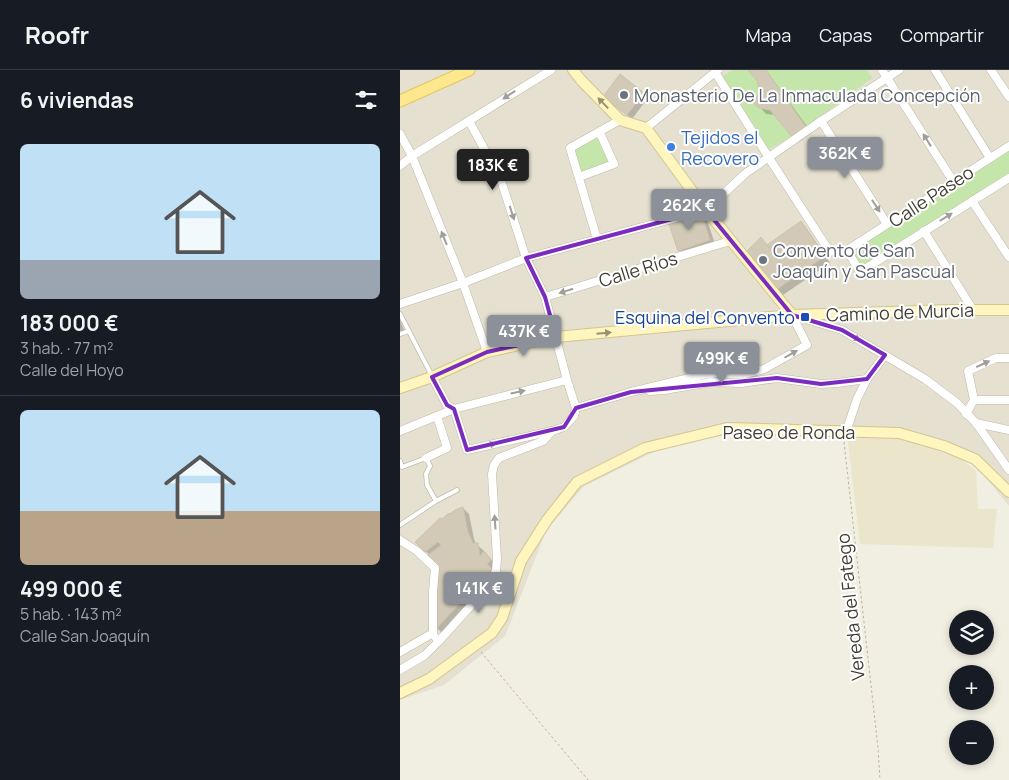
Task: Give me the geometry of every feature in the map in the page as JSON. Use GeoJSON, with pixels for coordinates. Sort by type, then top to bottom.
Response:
{"type":"FeatureCollection","features":[{"type":"Feature","properties":{"kind":"main road"},"geometry":{"type":"LineString","coordinates":[[400,101],[469,70]]}},
{"type":"Feature","properties":{"kind":"main road"},"geometry":{"type":"LineString","coordinates":[[573,70],[620,120],[646,128],[706,210],[792,315]]}},
{"type":"Feature","properties":{"kind":"main road","name":"Camino de Murcia"},"geometry":{"type":"LineString","coordinates":[[400,388],[432,377],[487,352],[556,337],[792,315],[1009,310]]}},
{"type":"Feature","properties":{"kind":"main road","name":"Paseo de Ronda"},"geometry":{"type":"LineString","coordinates":[[400,692],[429,679],[492,633],[502,618],[521,561],[546,520],[578,482],[645,448],[727,428],[899,433],[944,446],[975,459],[1009,492]]}},
{"type":"Feature","properties":{"kind":"street"},"geometry":{"type":"LineString","coordinates":[[400,166],[412,156],[551,70]]}},
{"type":"Feature","properties":{"kind":"street"},"geometry":{"type":"LineString","coordinates":[[882,70],[953,181]]}},
{"type":"Feature","properties":{"kind":"street"},"geometry":{"type":"LineString","coordinates":[[400,304],[463,283],[526,258],[706,210],[746,173],[898,70]]}},
{"type":"Feature","properties":{"kind":"street"},"geometry":{"type":"LineString","coordinates":[[935,70],[990,158]]}},
{"type":"Feature","properties":{"kind":"street"},"geometry":{"type":"LineString","coordinates":[[991,70],[1009,97]]}},
{"type":"Feature","properties":{"kind":"street"},"geometry":{"type":"LineString","coordinates":[[646,128],[716,71],[768,158],[830,252]]}},
{"type":"Feature","properties":{"kind":"street"},"geometry":{"type":"LineString","coordinates":[[597,239],[570,148],[600,133],[620,120]]}},
{"type":"Feature","properties":{"kind":"street"},"geometry":{"type":"LineString","coordinates":[[454,409],[466,450],[564,427],[574,416],[576,408],[545,297],[526,258],[501,180],[469,121]]}},
{"type":"Feature","properties":{"kind":"street"},"geometry":{"type":"LineString","coordinates":[[821,121],[887,224]]}},
{"type":"Feature","properties":{"kind":"street"},"geometry":{"type":"LineString","coordinates":[[579,177],[614,164],[600,133]]}},
{"type":"Feature","properties":{"kind":"street"},"geometry":{"type":"LineString","coordinates":[[400,134],[412,156],[463,283],[487,352]]}},
{"type":"Feature","properties":{"kind":"street","name":"Calle Paseo"},"geometry":{"type":"LineString","coordinates":[[1009,146],[847,250],[860,272],[1009,178]]}},
{"type":"Feature","properties":{"kind":"street"},"geometry":{"type":"LineString","coordinates":[[972,201],[1009,257]]}},
{"type":"Feature","properties":{"kind":"street"},"geometry":{"type":"LineString","coordinates":[[924,231],[973,310]]}},
{"type":"Feature","properties":{"kind":"street","name":"Calle Ríos"},"geometry":{"type":"LineString","coordinates":[[545,297],[730,240]]}},
{"type":"Feature","properties":{"kind":"street"},"geometry":{"type":"LineString","coordinates":[[792,315],[842,330],[925,378],[957,403],[976,423],[1009,470]]}},
{"type":"Feature","properties":{"kind":"street"},"geometry":{"type":"LineString","coordinates":[[576,408],[631,392],[702,375],[718,372],[742,375],[764,369],[807,345],[792,315]]}},
{"type":"Feature","properties":{"kind":"street"},"geometry":{"type":"LineString","coordinates":[[845,432],[867,379],[885,355]]}},
{"type":"Feature","properties":{"kind":"street"},"geometry":{"type":"LineString","coordinates":[[966,414],[974,400],[968,371],[996,358],[1009,358]]}},
{"type":"Feature","properties":{"kind":"street"},"geometry":{"type":"LineString","coordinates":[[432,377],[447,406],[454,409]]}},
{"type":"Feature","properties":{"kind":"street"},"geometry":{"type":"LineString","coordinates":[[631,392],[664,390],[711,382],[741,382],[777,378],[821,384],[867,379]]}},
{"type":"Feature","properties":{"kind":"street"},"geometry":{"type":"LineString","coordinates":[[400,431],[454,409],[567,380]]}},
{"type":"Feature","properties":{"kind":"street"},"geometry":{"type":"LineString","coordinates":[[974,400],[1009,400]]}},
{"type":"Feature","properties":{"kind":"street"},"geometry":{"type":"LineString","coordinates":[[426,458],[447,448],[437,416]]}},
{"type":"Feature","properties":{"kind":"street"},"geometry":{"type":"LineString","coordinates":[[976,423],[1009,430]]}},
{"type":"Feature","properties":{"kind":"street"},"geometry":{"type":"LineString","coordinates":[[400,670],[425,655],[439,641],[486,589],[496,570],[492,474],[494,465],[499,458],[543,441],[552,431]]}},
{"type":"Feature","properties":{"kind":"street"},"geometry":{"type":"LineString","coordinates":[[400,540],[435,568],[433,633],[439,641]]}},
{"type":"Feature","properties":{"kind":"street"},"geometry":{"type":"LineString","coordinates":[[400,652],[433,633]]}},
{"type":"Feature","properties":{"kind":"lane"},"geometry":{"type":"LineString","coordinates":[[400,314],[432,377]]}},
{"type":"Feature","properties":{"kind":"lane"},"geometry":{"type":"LineString","coordinates":[[400,334],[409,331]]}},
{"type":"Feature","properties":{"kind":"lane"},"geometry":{"type":"LineString","coordinates":[[400,461],[402,467],[426,458],[430,466],[426,474],[427,485],[436,501]]}},
{"type":"Feature","properties":{"kind":"lane"},"geometry":{"type":"LineString","coordinates":[[400,525],[436,501],[457,490]]}},
{"type":"Feature","properties":{"kind":"path","name":"Vereda del Fatego"},"geometry":{"type":"LineString","coordinates":[[845,432],[880,780]]}},
{"type":"Feature","properties":{"kind":"path"},"geometry":{"type":"LineString","coordinates":[[475,644],[588,780]]}},
{"type":"Feature","properties":{"kind":"highlighted area"},"geometry":{"type":"Polygon","coordinates":[[[706,210],[792,315],[842,330],[885,355],[867,379],[821,384],[777,378],[631,392],[576,408],[564,427],[467,450],[454,409],[447,405],[432,377],[487,352],[556,337],[545,297],[526,258],[706,210]]]}},
{"type":"Feature","properties":{"kind":"shaded area"},"geometry":{"type":"Polygon","coordinates":[[[400,70],[1009,70],[1009,506],[969,457],[881,431],[764,430],[672,443],[583,487],[546,531],[505,636],[444,685],[400,700],[400,70]]]}},
{"type":"Feature","properties":{"kind":"shaded area"},"geometry":{"type":"Polygon","coordinates":[[[847,434],[901,435],[960,458],[976,471],[978,509],[997,509],[993,548],[860,544],[847,434]]]}},
{"type":"Feature","properties":{"kind":"green space"},"geometry":{"type":"Polygon","coordinates":[[[733,70],[748,70],[757,81],[760,91],[755,100],[755,105],[759,108],[770,110],[792,137],[767,150],[719,78],[733,70]]]}},
{"type":"Feature","properties":{"kind":"green space"},"geometry":{"type":"Polygon","coordinates":[[[766,70],[867,70],[872,78],[806,127],[766,70]]]}},
{"type":"Feature","properties":{"kind":"green space"},"geometry":{"type":"Polygon","coordinates":[[[600,133],[614,164],[579,177],[570,148],[600,133]]]}},
{"type":"Feature","properties":{"kind":"green space"},"geometry":{"type":"Polygon","coordinates":[[[1009,146],[1009,178],[860,272],[847,250],[1009,146]]]}},
{"type":"Feature","properties":{"kind":"building"},"geometry":{"type":"Polygon","coordinates":[[[748,70],[766,70],[806,127],[792,137],[770,110],[759,108],[755,105],[755,100],[760,91],[757,81],[748,70]]]}},
{"type":"Feature","properties":{"kind":"building","name":"Monasterio De La Inmaculada Concepción"},"geometry":{"type":"Polygon","coordinates":[[[620,74],[644,93],[627,115],[603,97],[620,74]]]}},
{"type":"Feature","properties":{"kind":"building"},"geometry":{"type":"Polygon","coordinates":[[[701,212],[710,240],[678,251],[668,221],[701,212]]]}},
{"type":"Feature","properties":{"kind":"building"},"geometry":{"type":"Polygon","coordinates":[[[801,221],[825,256],[786,283],[777,270],[782,266],[767,245],[801,221]]]}},
{"type":"Feature","properties":{"kind":"building","name":"Convento de San Joaquín y San Pascual"},"geometry":{"type":"Polygon","coordinates":[[[761,237],[782,266],[777,270],[786,283],[773,292],[744,254],[761,237]]]}},
{"type":"Feature","properties":{"kind":"building"},"geometry":{"type":"Polygon","coordinates":[[[463,507],[468,532],[473,543],[478,543],[480,556],[484,551],[489,557],[491,560],[487,564],[492,569],[436,629],[433,589],[437,564],[428,555],[441,545],[438,542],[425,552],[415,542],[440,518],[442,519],[449,513],[463,507]]]}},
{"type":"Feature","properties":{"kind":"place","name":"Monasterio De La Inmaculada Concepción"},"geometry":{"type":"Point","coordinates":[624,95]}},
{"type":"Feature","properties":{"kind":"place","name":"Tejidos el Recovero"},"geometry":{"type":"Point","coordinates":[671,147]}},
{"type":"Feature","properties":{"kind":"place","name":"Convento de San Joaquín y San Pascual"},"geometry":{"type":"Point","coordinates":[763,260]}},
{"type":"Feature","properties":{"kind":"place","name":"Esquina del Convento"},"geometry":{"type":"Point","coordinates":[805,317]}}]}
